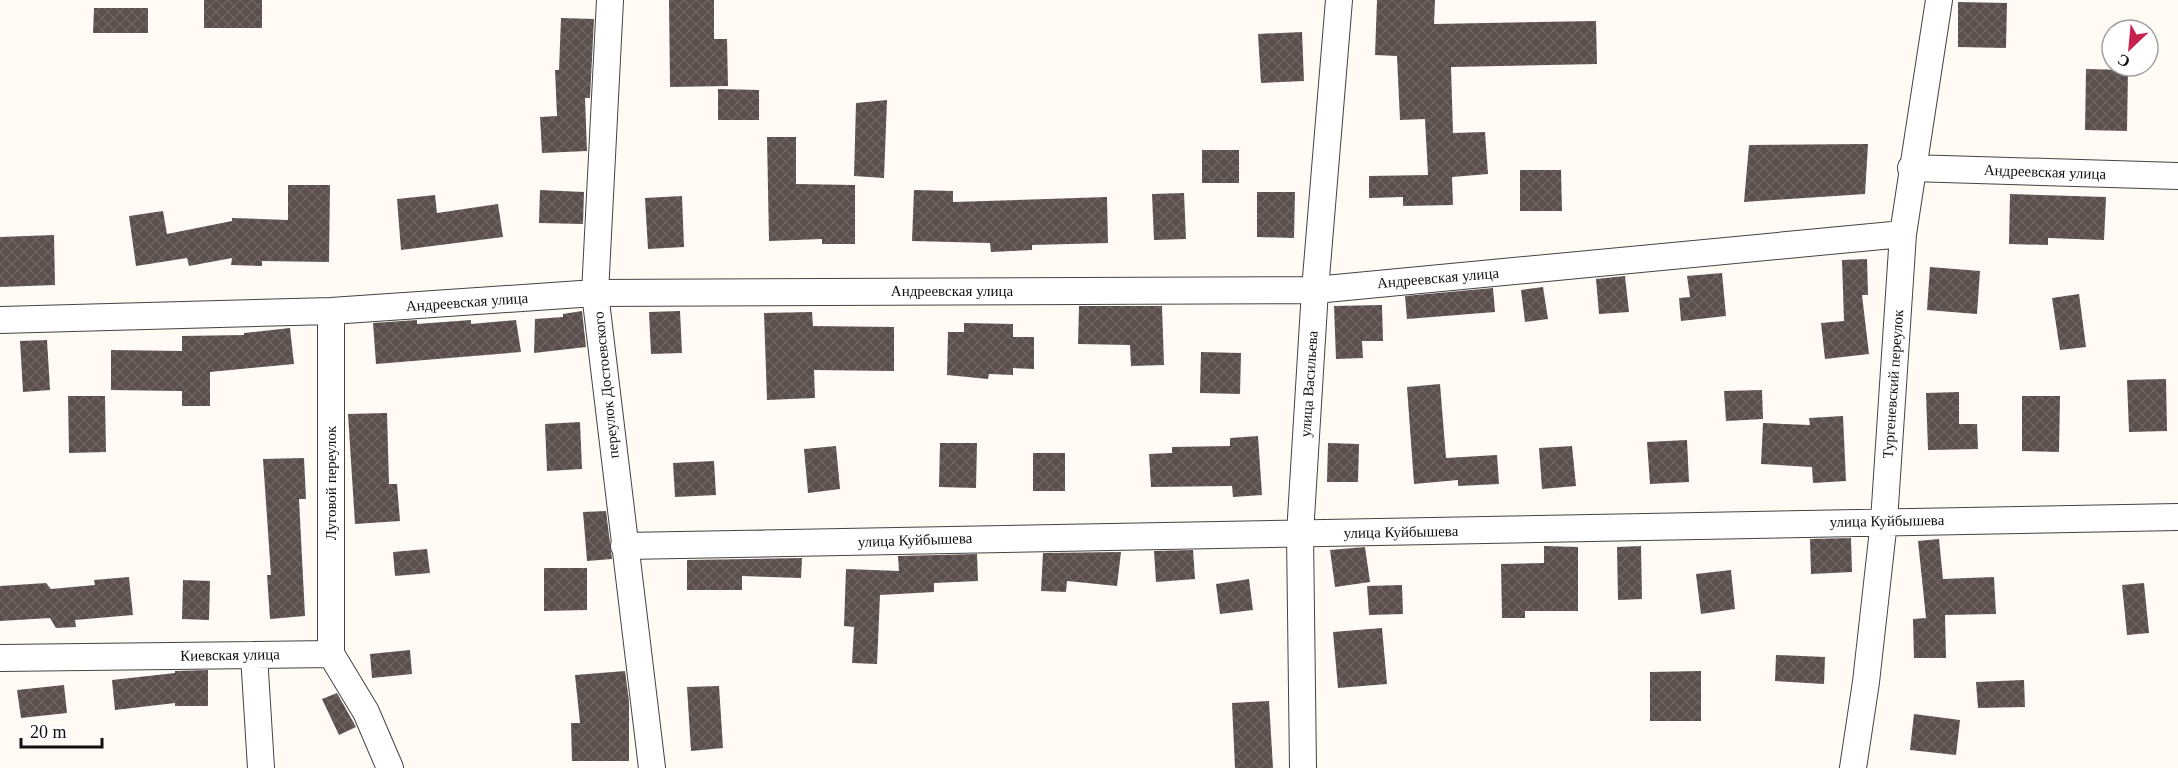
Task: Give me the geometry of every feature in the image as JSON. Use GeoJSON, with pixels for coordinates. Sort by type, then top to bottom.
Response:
{"type":"FeatureCollection","features":[{"type":"Feature","properties":{"kind":"street","name":"переулок Достоевского"},"geometry":{"type":"LineString","coordinates":[[610,0],[595,293],[652,768]]}},
{"type":"Feature","properties":{"kind":"street","name":"улица Васильева"},"geometry":{"type":"LineString","coordinates":[[1303,768],[1300,534],[1315,290],[1339,0]]}},
{"type":"Feature","properties":{"kind":"street","name":"Тургеневский переулок"},"geometry":{"type":"LineString","coordinates":[[1853,768],[1866,682],[1884,521],[1903,234],[1911,168],[1939,0]]}},
{"type":"Feature","properties":{"kind":"street","name":"Андреевская улица"},"geometry":{"type":"LineString","coordinates":[[1911,168],[2178,176]]}},
{"type":"Feature","properties":{"kind":"street","name":"Андреевская улица"},"geometry":{"type":"LineString","coordinates":[[0,320],[331,311],[595,293],[1315,290],[1903,234]]}},
{"type":"Feature","properties":{"kind":"street","name":"Луговой переулок"},"geometry":{"type":"LineString","coordinates":[[331,311],[331,654]]}},
{"type":"Feature","properties":{"kind":"street","name":"улица Куйбышева"},"geometry":{"type":"LineString","coordinates":[[624,546],[2178,517]]}},
{"type":"Feature","properties":{"kind":"street","name":"Киевская улица"},"geometry":{"type":"LineString","coordinates":[[0,658],[331,654]]}},
{"type":"Feature","properties":{"kind":"street"},"geometry":{"type":"LineString","coordinates":[[331,654],[366,712],[390,768]]}},
{"type":"Feature","properties":{"kind":"street"},"geometry":{"type":"LineString","coordinates":[[254,655],[261,768]]}},
{"type":"Feature","properties":{"kind":"building"},"geometry":{"type":"Polygon","coordinates":[[[204,0],[262,0],[262,28],[204,28],[204,0]]]}},
{"type":"Feature","properties":{"kind":"building"},"geometry":{"type":"Polygon","coordinates":[[[669,0],[714,0],[714,39],[727,39],[728,86],[670,87],[669,0]]]}},
{"type":"Feature","properties":{"kind":"building"},"geometry":{"type":"Polygon","coordinates":[[[1377,0],[1435,0],[1434,24],[1596,21],[1597,64],[1451,67],[1453,133],[1485,132],[1488,174],[1452,177],[1453,205],[1403,206],[1403,197],[1369,198],[1369,176],[1428,175],[1425,119],[1400,120],[1397,56],[1375,55],[1377,0]]]}},
{"type":"Feature","properties":{"kind":"building"},"geometry":{"type":"Polygon","coordinates":[[[1958,2],[2007,3],[2006,48],[1958,47],[1958,2]]]}},
{"type":"Feature","properties":{"kind":"building"},"geometry":{"type":"Polygon","coordinates":[[[94,8],[148,8],[148,33],[93,33],[94,8]]]}},
{"type":"Feature","properties":{"kind":"building"},"geometry":{"type":"Polygon","coordinates":[[[561,18],[594,19],[590,98],[585,98],[587,151],[542,153],[540,117],[557,116],[555,70],[559,70],[561,18]]]}},
{"type":"Feature","properties":{"kind":"building"},"geometry":{"type":"Polygon","coordinates":[[[1302,32],[1304,81],[1261,83],[1258,34],[1302,32]]]}},
{"type":"Feature","properties":{"kind":"building"},"geometry":{"type":"Polygon","coordinates":[[[2086,69],[2100,69],[2100,78],[2128,78],[2127,131],[2085,130],[2086,69]]]}},
{"type":"Feature","properties":{"kind":"building"},"geometry":{"type":"Polygon","coordinates":[[[718,89],[759,90],[759,120],[718,120],[718,89]]]}},
{"type":"Feature","properties":{"kind":"building"},"geometry":{"type":"Polygon","coordinates":[[[887,100],[884,178],[854,176],[856,103],[887,100]]]}},
{"type":"Feature","properties":{"kind":"building"},"geometry":{"type":"Polygon","coordinates":[[[767,137],[796,137],[796,184],[855,185],[855,244],[822,244],[822,239],[769,241],[767,137]]]}},
{"type":"Feature","properties":{"kind":"building"},"geometry":{"type":"Polygon","coordinates":[[[1868,144],[1865,194],[1744,202],[1749,145],[1868,144]]]}},
{"type":"Feature","properties":{"kind":"building"},"geometry":{"type":"Polygon","coordinates":[[[1202,150],[1239,150],[1239,183],[1202,183],[1202,150]]]}},
{"type":"Feature","properties":{"kind":"building"},"geometry":{"type":"Polygon","coordinates":[[[1520,170],[1561,170],[1562,211],[1520,211],[1520,170]]]}},
{"type":"Feature","properties":{"kind":"building"},"geometry":{"type":"Polygon","coordinates":[[[288,185],[330,185],[329,262],[262,261],[262,266],[231,265],[232,258],[189,266],[187,258],[136,266],[129,216],[163,211],[167,234],[232,221],[232,218],[288,220],[288,185]]]}},
{"type":"Feature","properties":{"kind":"building"},"geometry":{"type":"Polygon","coordinates":[[[540,190],[584,192],[583,224],[539,223],[540,190]]]}},
{"type":"Feature","properties":{"kind":"building"},"geometry":{"type":"Polygon","coordinates":[[[914,190],[953,191],[953,202],[1107,197],[1108,243],[1032,245],[1032,250],[991,252],[990,243],[912,241],[914,190]]]}},
{"type":"Feature","properties":{"kind":"building"},"geometry":{"type":"Polygon","coordinates":[[[1257,192],[1295,192],[1294,238],[1257,237],[1257,192]]]}},
{"type":"Feature","properties":{"kind":"building"},"geometry":{"type":"Polygon","coordinates":[[[1184,193],[1186,239],[1154,240],[1152,194],[1184,193]]]}},
{"type":"Feature","properties":{"kind":"building"},"geometry":{"type":"Polygon","coordinates":[[[2010,194],[2106,197],[2104,240],[2048,238],[2048,245],[2009,244],[2010,194]]]}},
{"type":"Feature","properties":{"kind":"building"},"geometry":{"type":"Polygon","coordinates":[[[435,195],[437,213],[498,204],[503,237],[401,250],[397,199],[435,195]]]}},
{"type":"Feature","properties":{"kind":"building"},"geometry":{"type":"Polygon","coordinates":[[[682,196],[684,247],[648,249],[645,198],[682,196]]]}},
{"type":"Feature","properties":{"kind":"building"},"geometry":{"type":"Polygon","coordinates":[[[54,235],[55,285],[0,287],[0,237],[54,235]]]}},
{"type":"Feature","properties":{"kind":"building"},"geometry":{"type":"Polygon","coordinates":[[[1867,259],[1868,295],[1862,295],[1869,354],[1825,359],[1821,323],[1844,321],[1842,260],[1867,259]]]}},
{"type":"Feature","properties":{"kind":"building"},"geometry":{"type":"Polygon","coordinates":[[[1930,267],[1980,271],[1977,314],[1927,310],[1930,267]]]}},
{"type":"Feature","properties":{"kind":"building"},"geometry":{"type":"Polygon","coordinates":[[[1722,273],[1726,316],[1681,321],[1679,298],[1690,297],[1687,276],[1722,273]]]}},
{"type":"Feature","properties":{"kind":"building"},"geometry":{"type":"Polygon","coordinates":[[[1625,276],[1629,312],[1599,314],[1596,279],[1625,276]]]}},
{"type":"Feature","properties":{"kind":"building"},"geometry":{"type":"Polygon","coordinates":[[[1543,287],[1548,319],[1525,322],[1521,290],[1543,287]]]}},
{"type":"Feature","properties":{"kind":"building"},"geometry":{"type":"Polygon","coordinates":[[[1493,288],[1495,312],[1407,319],[1405,296],[1493,288]]]}},
{"type":"Feature","properties":{"kind":"building"},"geometry":{"type":"Polygon","coordinates":[[[2079,294],[2086,347],[2060,350],[2052,298],[2079,294]]]}},
{"type":"Feature","properties":{"kind":"building"},"geometry":{"type":"Polygon","coordinates":[[[1382,305],[1383,341],[1362,341],[1363,358],[1336,359],[1334,306],[1382,305]]]}},
{"type":"Feature","properties":{"kind":"building"},"geometry":{"type":"Polygon","coordinates":[[[1079,306],[1162,306],[1164,365],[1131,366],[1130,345],[1078,344],[1079,306]]]}},
{"type":"Feature","properties":{"kind":"building"},"geometry":{"type":"Polygon","coordinates":[[[582,311],[586,347],[534,353],[535,319],[563,317],[563,314],[582,311]]]}},
{"type":"Feature","properties":{"kind":"building"},"geometry":{"type":"Polygon","coordinates":[[[680,311],[682,353],[651,354],[649,312],[680,311]]]}},
{"type":"Feature","properties":{"kind":"building"},"geometry":{"type":"Polygon","coordinates":[[[812,312],[813,326],[894,327],[894,371],[814,370],[815,398],[767,400],[764,313],[812,312]]]}},
{"type":"Feature","properties":{"kind":"building"},"geometry":{"type":"Polygon","coordinates":[[[417,320],[417,324],[471,320],[471,324],[516,320],[521,352],[376,364],[373,323],[417,320]]]}},
{"type":"Feature","properties":{"kind":"building"},"geometry":{"type":"Polygon","coordinates":[[[964,323],[1013,324],[1013,337],[1034,337],[1034,369],[1013,368],[1013,375],[989,374],[988,379],[947,375],[948,332],[964,332],[964,323]]]}},
{"type":"Feature","properties":{"kind":"building"},"geometry":{"type":"Polygon","coordinates":[[[290,328],[294,364],[210,372],[210,406],[182,406],[182,391],[111,390],[111,350],[182,351],[182,336],[244,335],[244,333],[290,328]]]}},
{"type":"Feature","properties":{"kind":"building"},"geometry":{"type":"Polygon","coordinates":[[[47,340],[50,390],[23,392],[20,341],[47,340]]]}},
{"type":"Feature","properties":{"kind":"building"},"geometry":{"type":"Polygon","coordinates":[[[1201,352],[1241,353],[1240,394],[1200,393],[1201,352]]]}},
{"type":"Feature","properties":{"kind":"building"},"geometry":{"type":"Polygon","coordinates":[[[2166,379],[2167,431],[2129,432],[2127,380],[2166,379]]]}},
{"type":"Feature","properties":{"kind":"building"},"geometry":{"type":"Polygon","coordinates":[[[1440,384],[1446,458],[1497,455],[1499,484],[1458,486],[1458,480],[1414,484],[1407,387],[1440,384]]]}},
{"type":"Feature","properties":{"kind":"building"},"geometry":{"type":"Polygon","coordinates":[[[1762,390],[1763,419],[1726,421],[1724,391],[1762,390]]]}},
{"type":"Feature","properties":{"kind":"building"},"geometry":{"type":"Polygon","coordinates":[[[1959,392],[1959,424],[1977,424],[1978,449],[1928,450],[1926,393],[1959,392]]]}},
{"type":"Feature","properties":{"kind":"building"},"geometry":{"type":"Polygon","coordinates":[[[68,396],[105,396],[106,452],[69,453],[68,396]]]}},
{"type":"Feature","properties":{"kind":"building"},"geometry":{"type":"Polygon","coordinates":[[[2022,396],[2060,396],[2059,452],[2022,451],[2022,396]]]}},
{"type":"Feature","properties":{"kind":"building"},"geometry":{"type":"Polygon","coordinates":[[[387,413],[389,484],[397,484],[400,521],[355,524],[348,414],[387,413]]]}},
{"type":"Feature","properties":{"kind":"building"},"geometry":{"type":"Polygon","coordinates":[[[1843,416],[1846,481],[1813,483],[1812,467],[1761,464],[1763,423],[1810,425],[1809,418],[1843,416]]]}},
{"type":"Feature","properties":{"kind":"building"},"geometry":{"type":"Polygon","coordinates":[[[580,422],[582,469],[547,471],[545,424],[580,422]]]}},
{"type":"Feature","properties":{"kind":"building"},"geometry":{"type":"Polygon","coordinates":[[[1258,436],[1262,495],[1233,497],[1232,486],[1151,487],[1149,454],[1172,453],[1172,447],[1230,446],[1230,438],[1258,436]]]}},
{"type":"Feature","properties":{"kind":"building"},"geometry":{"type":"Polygon","coordinates":[[[1687,440],[1689,482],[1650,484],[1647,442],[1687,440]]]}},
{"type":"Feature","properties":{"kind":"building"},"geometry":{"type":"Polygon","coordinates":[[[940,443],[977,443],[976,488],[939,487],[940,443]]]}},
{"type":"Feature","properties":{"kind":"building"},"geometry":{"type":"Polygon","coordinates":[[[1328,443],[1359,444],[1358,482],[1327,482],[1328,443]]]}},
{"type":"Feature","properties":{"kind":"building"},"geometry":{"type":"Polygon","coordinates":[[[836,446],[840,489],[808,493],[804,449],[836,446]]]}},
{"type":"Feature","properties":{"kind":"building"},"geometry":{"type":"Polygon","coordinates":[[[1572,446],[1576,486],[1542,489],[1539,448],[1572,446]]]}},
{"type":"Feature","properties":{"kind":"building"},"geometry":{"type":"Polygon","coordinates":[[[1033,453],[1065,453],[1065,491],[1033,491],[1033,453]]]}},
{"type":"Feature","properties":{"kind":"building"},"geometry":{"type":"Polygon","coordinates":[[[304,458],[306,499],[299,499],[305,616],[270,619],[267,575],[271,575],[263,459],[304,458]]]}},
{"type":"Feature","properties":{"kind":"building"},"geometry":{"type":"Polygon","coordinates":[[[714,461],[716,495],[675,497],[673,463],[714,461]]]}},
{"type":"Feature","properties":{"kind":"building"},"geometry":{"type":"Polygon","coordinates":[[[606,511],[612,559],[587,561],[583,512],[606,511]]]}},
{"type":"Feature","properties":{"kind":"building"},"geometry":{"type":"Polygon","coordinates":[[[1851,538],[1852,572],[1811,574],[1810,539],[1851,538]]]}},
{"type":"Feature","properties":{"kind":"building"},"geometry":{"type":"Polygon","coordinates":[[[1939,539],[1943,579],[1994,577],[1996,614],[1945,615],[1946,658],[1914,658],[1913,619],[1926,618],[1918,541],[1939,539]]]}},
{"type":"Feature","properties":{"kind":"building"},"geometry":{"type":"Polygon","coordinates":[[[1544,546],[1578,547],[1578,611],[1525,611],[1525,618],[1502,618],[1501,564],[1544,563],[1544,546]]]}},
{"type":"Feature","properties":{"kind":"building"},"geometry":{"type":"Polygon","coordinates":[[[1641,546],[1642,599],[1618,600],[1617,547],[1641,546]]]}},
{"type":"Feature","properties":{"kind":"building"},"geometry":{"type":"Polygon","coordinates":[[[1365,547],[1370,582],[1335,587],[1330,550],[1365,547]]]}},
{"type":"Feature","properties":{"kind":"building"},"geometry":{"type":"Polygon","coordinates":[[[427,549],[430,573],[395,576],[393,552],[427,549]]]}},
{"type":"Feature","properties":{"kind":"building"},"geometry":{"type":"Polygon","coordinates":[[[1193,550],[1195,579],[1156,582],[1154,551],[1193,550]]]}},
{"type":"Feature","properties":{"kind":"building"},"geometry":{"type":"Polygon","coordinates":[[[1121,552],[1117,586],[1067,581],[1066,592],[1041,591],[1043,553],[1121,552]]]}},
{"type":"Feature","properties":{"kind":"building"},"geometry":{"type":"Polygon","coordinates":[[[977,554],[978,581],[934,583],[934,592],[880,595],[877,664],[852,663],[854,627],[844,626],[846,569],[899,571],[898,556],[977,554]]]}},
{"type":"Feature","properties":{"kind":"building"},"geometry":{"type":"Polygon","coordinates":[[[802,558],[801,578],[742,576],[742,590],[687,590],[687,560],[802,558]]]}},
{"type":"Feature","properties":{"kind":"building"},"geometry":{"type":"Polygon","coordinates":[[[544,568],[587,568],[587,610],[544,611],[544,568]]]}},
{"type":"Feature","properties":{"kind":"building"},"geometry":{"type":"Polygon","coordinates":[[[1731,570],[1735,609],[1701,614],[1696,574],[1731,570]]]}},
{"type":"Feature","properties":{"kind":"building"},"geometry":{"type":"Polygon","coordinates":[[[129,577],[133,615],[75,620],[76,627],[56,628],[50,618],[0,621],[0,586],[46,583],[51,589],[95,585],[94,580],[129,577]]]}},
{"type":"Feature","properties":{"kind":"building"},"geometry":{"type":"Polygon","coordinates":[[[1249,579],[1253,610],[1220,614],[1216,584],[1249,579]]]}},
{"type":"Feature","properties":{"kind":"building"},"geometry":{"type":"Polygon","coordinates":[[[183,580],[210,581],[209,620],[182,619],[183,580]]]}},
{"type":"Feature","properties":{"kind":"building"},"geometry":{"type":"Polygon","coordinates":[[[2144,583],[2149,633],[2127,635],[2122,585],[2144,583]]]}},
{"type":"Feature","properties":{"kind":"building"},"geometry":{"type":"Polygon","coordinates":[[[1402,585],[1403,614],[1369,615],[1367,586],[1402,585]]]}},
{"type":"Feature","properties":{"kind":"building"},"geometry":{"type":"Polygon","coordinates":[[[1382,628],[1387,684],[1338,688],[1333,632],[1382,628]]]}},
{"type":"Feature","properties":{"kind":"building"},"geometry":{"type":"Polygon","coordinates":[[[410,650],[412,674],[372,678],[370,654],[410,650]]]}},
{"type":"Feature","properties":{"kind":"building"},"geometry":{"type":"Polygon","coordinates":[[[1776,655],[1825,657],[1824,684],[1775,681],[1776,655]]]}},
{"type":"Feature","properties":{"kind":"building"},"geometry":{"type":"Polygon","coordinates":[[[208,670],[208,706],[175,706],[175,703],[115,710],[112,680],[175,673],[175,671],[208,670]]]}},
{"type":"Feature","properties":{"kind":"building"},"geometry":{"type":"Polygon","coordinates":[[[625,671],[629,701],[629,761],[572,761],[571,723],[580,723],[575,675],[625,671]]]}},
{"type":"Feature","properties":{"kind":"building"},"geometry":{"type":"Polygon","coordinates":[[[1701,671],[1701,721],[1650,721],[1650,672],[1701,671]]]}},
{"type":"Feature","properties":{"kind":"building"},"geometry":{"type":"Polygon","coordinates":[[[2024,680],[2025,707],[1978,708],[1976,682],[2024,680]]]}},
{"type":"Feature","properties":{"kind":"building"},"geometry":{"type":"Polygon","coordinates":[[[64,685],[67,713],[21,718],[17,690],[64,685]]]}},
{"type":"Feature","properties":{"kind":"building"},"geometry":{"type":"Polygon","coordinates":[[[719,686],[723,748],[691,751],[687,687],[719,686]]]}},
{"type":"Feature","properties":{"kind":"building"},"geometry":{"type":"Polygon","coordinates":[[[337,693],[356,727],[339,735],[322,699],[337,693]]]}},
{"type":"Feature","properties":{"kind":"building"},"geometry":{"type":"Polygon","coordinates":[[[1269,701],[1273,768],[1235,768],[1232,703],[1269,701]]]}},
{"type":"Feature","properties":{"kind":"building"},"geometry":{"type":"Polygon","coordinates":[[[1914,714],[1960,720],[1956,755],[1910,750],[1914,714]]]}}]}
